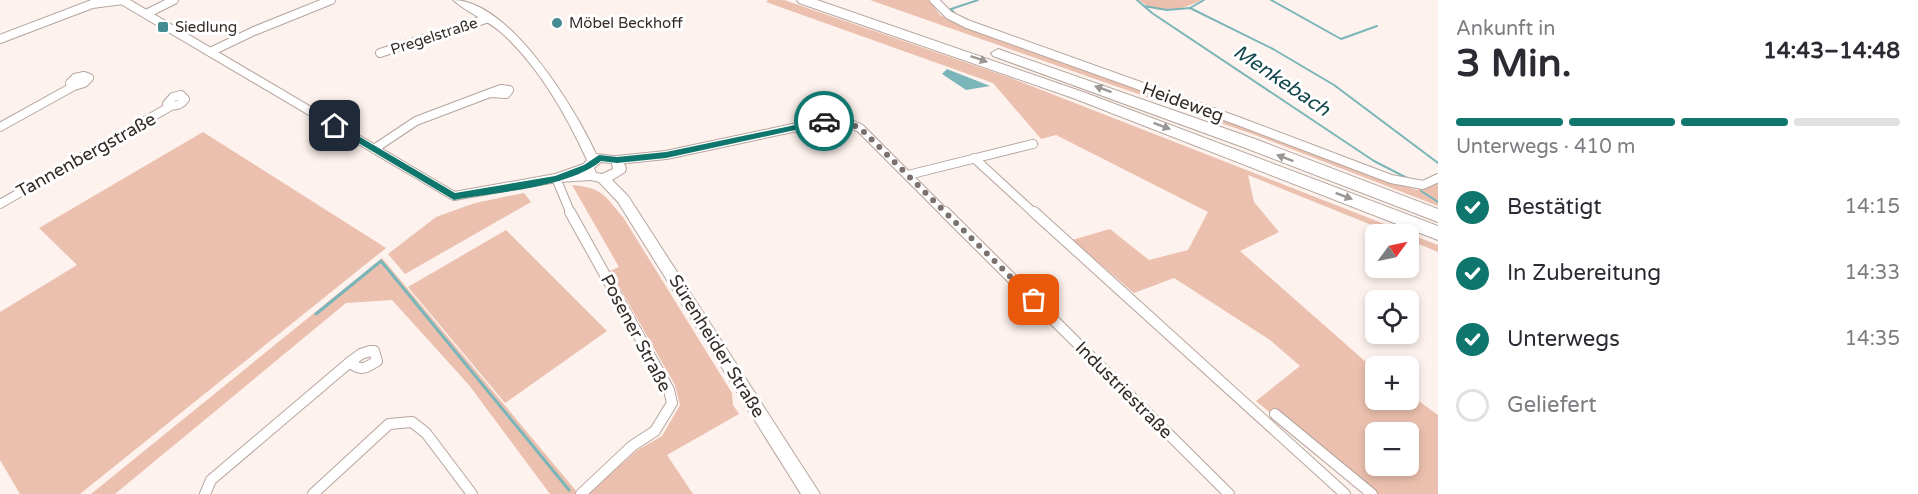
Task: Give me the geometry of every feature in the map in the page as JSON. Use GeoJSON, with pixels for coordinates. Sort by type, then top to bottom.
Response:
{"type":"FeatureCollection","features":[{"type":"Feature","properties":{"kind":"highway"},"geometry":{"type":"LineString","coordinates":[[804,0],[1078,94],[1438,233]]}},
{"type":"Feature","properties":{"kind":"highway"},"geometry":{"type":"LineString","coordinates":[[842,0],[1092,85],[1438,216]]}},
{"type":"Feature","properties":{"kind":"main road","name":"Sürenheider Straße"},"geometry":{"type":"LineString","coordinates":[[458,0],[489,18],[525,48],[811,494]]}},
{"type":"Feature","properties":{"kind":"street"},"geometry":{"type":"LineString","coordinates":[[0,39],[95,2],[123,0]]}},
{"type":"Feature","properties":{"kind":"street","name":"Industriestraße"},"geometry":{"type":"LineString","coordinates":[[123,0],[454,196],[557,178],[830,120],[841,120],[860,128],[1228,494]]}},
{"type":"Feature","properties":{"kind":"street"},"geometry":{"type":"LineString","coordinates":[[146,14],[174,0]]}},
{"type":"Feature","properties":{"kind":"street"},"geometry":{"type":"LineString","coordinates":[[210,52],[329,0]]}},
{"type":"Feature","properties":{"kind":"street","name":"Heideweg"},"geometry":{"type":"LineString","coordinates":[[934,0],[949,15],[967,24],[1408,184],[1423,185],[1438,178]]}},
{"type":"Feature","properties":{"kind":"street","name":"Pregelstraße"},"geometry":{"type":"LineString","coordinates":[[380,53],[489,18]]}},
{"type":"Feature","properties":{"kind":"street"},"geometry":{"type":"LineString","coordinates":[[0,127],[74,86]]}},
{"type":"Feature","properties":{"kind":"street"},"geometry":{"type":"LineString","coordinates":[[374,149],[416,121],[490,93]]}},
{"type":"Feature","properties":{"kind":"street","name":"Tannenbergstraße"},"geometry":{"type":"LineString","coordinates":[[0,204],[171,106]]}},
{"type":"Feature","properties":{"kind":"street"},"geometry":{"type":"LineString","coordinates":[[908,175],[1033,144]]}},
{"type":"Feature","properties":{"kind":"street"},"geometry":{"type":"LineString","coordinates":[[974,158],[1345,494]]}},
{"type":"Feature","properties":{"kind":"street","name":"Posener Straße"},"geometry":{"type":"LineString","coordinates":[[557,178],[567,207],[669,390],[672,403],[655,431],[632,446],[581,494]]}},
{"type":"Feature","properties":{"kind":"street"},"geometry":{"type":"LineString","coordinates":[[205,494],[211,480],[350,362]]}},
{"type":"Feature","properties":{"kind":"street"},"geometry":{"type":"LineString","coordinates":[[1275,414],[1372,494]]}},
{"type":"Feature","properties":{"kind":"street"},"geometry":{"type":"LineString","coordinates":[[313,494],[389,424],[404,421],[415,422],[426,433],[472,494]]}},
{"type":"Feature","properties":{"kind":"shaded area"},"geometry":{"type":"Polygon","coordinates":[[[784,0],[1011,78],[1384,224],[1369,224],[1248,175],[1254,202],[1279,232],[1240,251],[1365,361],[1365,410],[1419,410],[1419,401],[1438,415],[1438,494],[1368,494],[1256,401],[1300,366],[1270,340],[1174,278],[1134,293],[1072,240],[1110,229],[1149,260],[1188,250],[1208,212],[1056,135],[1041,139],[993,83],[766,2],[784,0]]]}},
{"type":"Feature","properties":{"kind":"shaded area"},"geometry":{"type":"Polygon","coordinates":[[[870,0],[929,0],[940,15],[956,23],[1236,123],[1388,181],[1417,190],[1438,181],[1438,206],[1255,135],[870,0]]]}},
{"type":"Feature","properties":{"kind":"shaded area"},"geometry":{"type":"Polygon","coordinates":[[[1139,0],[1201,0],[1186,7],[1162,10],[1139,0]]]}},
{"type":"Feature","properties":{"kind":"shaded area"},"geometry":{"type":"Polygon","coordinates":[[[203,132],[386,248],[80,494],[20,494],[0,460],[0,312],[77,265],[39,228],[203,132]]]}},
{"type":"Feature","properties":{"kind":"shaded area"},"geometry":{"type":"Polygon","coordinates":[[[572,185],[590,188],[602,194],[623,217],[732,393],[733,405],[739,414],[667,455],[693,494],[588,494],[636,451],[662,436],[680,405],[675,385],[610,271],[619,267],[572,185]]]}},
{"type":"Feature","properties":{"kind":"shaded area"},"geometry":{"type":"Polygon","coordinates":[[[524,193],[531,202],[405,274],[388,254],[436,217],[475,203],[524,193]]]}},
{"type":"Feature","properties":{"kind":"shaded area"},"geometry":{"type":"Polygon","coordinates":[[[506,230],[607,331],[505,403],[408,287],[506,230]]]}},
{"type":"Feature","properties":{"kind":"shaded area"},"geometry":{"type":"Polygon","coordinates":[[[1419,238],[1438,245],[1438,252],[1419,244],[1419,238]]]}},
{"type":"Feature","properties":{"kind":"shaded area"},"geometry":{"type":"Polygon","coordinates":[[[382,258],[577,492],[575,494],[550,494],[469,385],[392,300],[346,303],[115,494],[91,494],[382,258]]]}},
{"type":"Feature","properties":{"kind":"water"},"geometry":{"type":"Polygon","coordinates":[[[947,69],[990,86],[966,90],[942,74],[947,69]]]}},
{"type":"Feature","properties":{"kind":"waterway"},"geometry":{"type":"LineString","coordinates":[[956,15],[951,9],[978,0]]}},
{"type":"Feature","properties":{"kind":"waterway","name":"Menkebach"},"geometry":{"type":"LineString","coordinates":[[1137,0],[1152,13],[1374,161],[1411,180]]}},
{"type":"Feature","properties":{"kind":"waterway"},"geometry":{"type":"LineString","coordinates":[[1190,8],[1204,0]]}},
{"type":"Feature","properties":{"kind":"waterway"},"geometry":{"type":"LineString","coordinates":[[1271,0],[1341,39],[1377,26]]}},
{"type":"Feature","properties":{"kind":"waterway"},"geometry":{"type":"LineString","coordinates":[[1144,6],[1167,10],[1190,8]]}},
{"type":"Feature","properties":{"kind":"waterway"},"geometry":{"type":"LineString","coordinates":[[1190,8],[1273,49],[1334,85],[1438,163]]}},
{"type":"Feature","properties":{"kind":"waterway","name":"Menkebach"},"geometry":{"type":"LineString","coordinates":[[1421,191],[1438,202]]}},
{"type":"Feature","properties":{"kind":"waterway"},"geometry":{"type":"LineString","coordinates":[[316,314],[381,261],[569,490]]}},
{"type":"Feature","properties":{"kind":"way so far"},"geometry":{"type":"LineString","coordinates":[[824,121],[841,120],[853,123],[860,128],[1034,300]]}},
{"type":"Feature","properties":{"kind":"place","name":"Möbel Beckhoff"},"geometry":{"type":"Point","coordinates":[557,23]}},
{"type":"Feature","properties":{"kind":"place","name":"Siedlung"},"geometry":{"type":"Point","coordinates":[163,27]}},
{"type":"Feature","properties":{"kind":"route"},"geometry":{"type":"LineString","coordinates":[[335,126],[454,196],[471,195],[556,178],[588,167],[593,160],[599,158],[617,160],[666,155],[824,121]]}}]}
